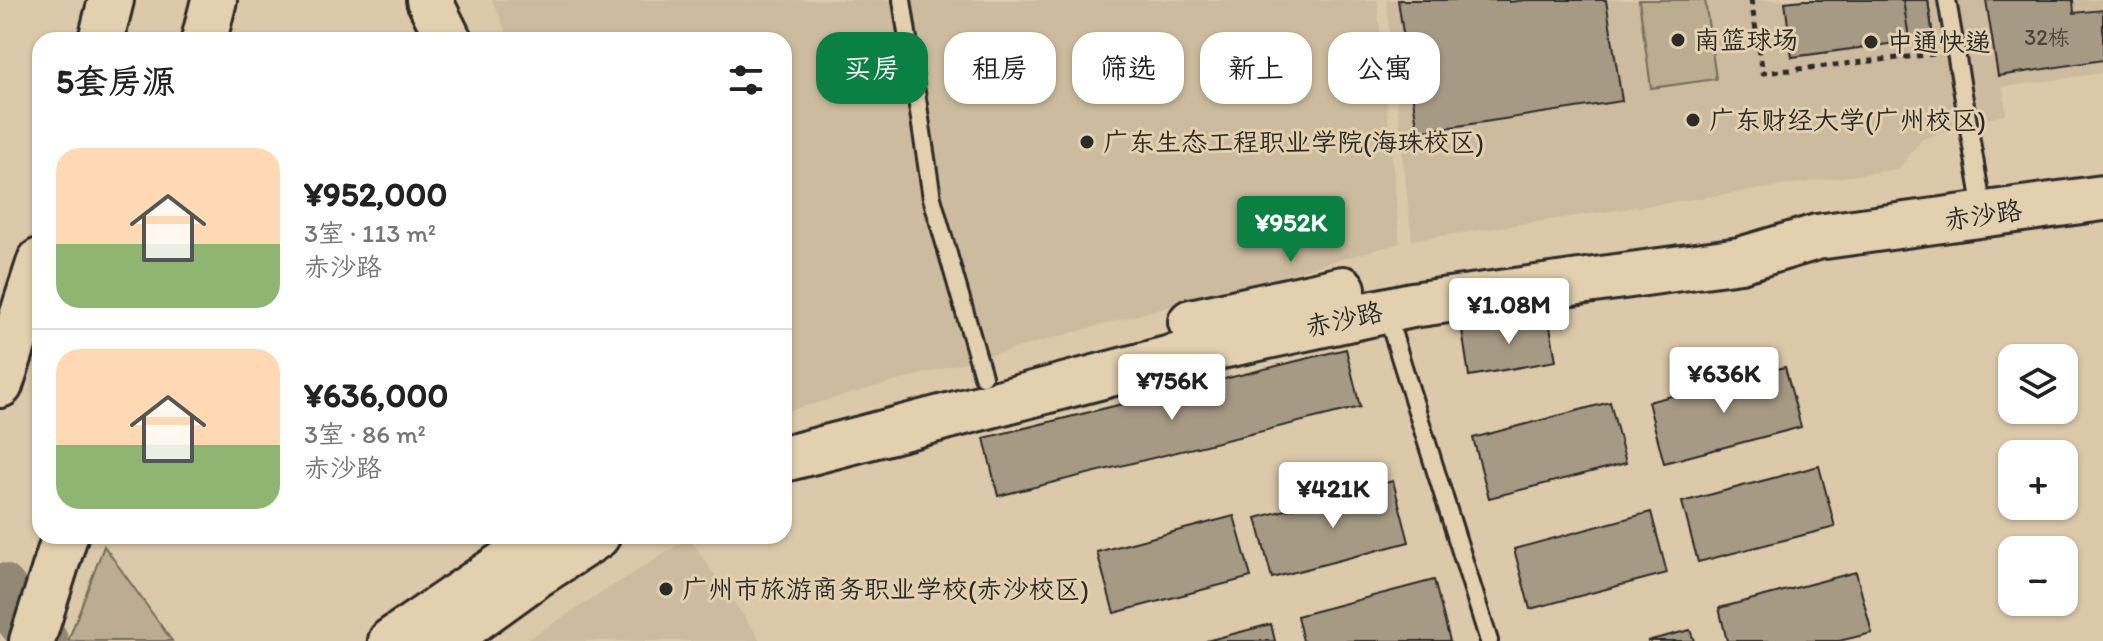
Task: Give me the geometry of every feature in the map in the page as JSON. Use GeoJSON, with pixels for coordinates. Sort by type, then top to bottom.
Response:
{"type":"FeatureCollection","features":[{"type":"Feature","properties":{"kind":"main road"},"geometry":{"type":"LineString","coordinates":[[103,32],[111,0]]}},
{"type":"Feature","properties":{"kind":"main road"},"geometry":{"type":"LineString","coordinates":[[206,32],[214,0]]}},
{"type":"Feature","properties":{"kind":"main road","name":"赤沙路"},"geometry":{"type":"LineString","coordinates":[[792,457],[1198,351],[1385,311],[1490,293],[1740,260],[1817,237],[2103,198]]}},
{"type":"Feature","properties":{"kind":"main road"},"geometry":{"type":"LineString","coordinates":[[792,425],[1263,305],[1428,274],[1721,235],[1817,237]]}},
{"type":"Feature","properties":{"kind":"main road"},"geometry":{"type":"LineString","coordinates":[[0,385],[32,286]]}},
{"type":"Feature","properties":{"kind":"main road"},"geometry":{"type":"LineString","coordinates":[[391,641],[533,544]]}},
{"type":"Feature","properties":{"kind":"main road"},"geometry":{"type":"LineString","coordinates":[[445,641],[585,544]]}},
{"type":"Feature","properties":{"kind":"main road"},"geometry":{"type":"LineString","coordinates":[[32,641],[60,550]]}},
{"type":"Feature","properties":{"kind":"lane"},"geometry":{"type":"LineString","coordinates":[[902,0],[932,198],[983,376]]}},
{"type":"Feature","properties":{"kind":"lane"},"geometry":{"type":"LineString","coordinates":[[1947,0],[1983,215]]}},
{"type":"Feature","properties":{"kind":"lane"},"geometry":{"type":"LineString","coordinates":[[1385,311],[1489,641]]}},
{"type":"Feature","properties":{"kind":"path"},"geometry":{"type":"LineString","coordinates":[[1751,0],[1763,73],[1956,52]]}},
{"type":"Feature","properties":{"kind":"shaded area","name":"广东生态工程职业学院(海珠校区)"},"geometry":{"type":"Polygon","coordinates":[[[492,0],[1377,0],[1380,32],[1328,32],[1328,104],[1387,104],[1400,243],[792,410],[792,32],[506,32],[492,0]]]}},
{"type":"Feature","properties":{"kind":"shaded area","name":"广东财经大学(广州校区)"},"geometry":{"type":"Polygon","coordinates":[[[1386,0],[2103,0],[2103,73],[2003,87],[2006,114],[1922,139],[1898,169],[1412,240],[1397,104],[1440,104],[1440,32],[1389,32],[1386,0]]]}},
{"type":"Feature","properties":{"kind":"shaded area","name":"南篮球场"},"geometry":{"type":"Polygon","coordinates":[[[1639,0],[1705,0],[1716,79],[1651,88],[1639,0]]]}},
{"type":"Feature","properties":{"kind":"shaded area","name":"广州市旅游商务职业学校(赤沙校区)"},"geometry":{"type":"Polygon","coordinates":[[[679,544],[693,544],[761,641],[525,641],[679,544]]]}},
{"type":"Feature","properties":{"kind":"shaded area"},"geometry":{"type":"Polygon","coordinates":[[[104,546],[172,641],[68,641],[104,546]]]}},
{"type":"Feature","properties":{"kind":"building"},"geometry":{"type":"Polygon","coordinates":[[[1398,0],[1606,0],[1622,101],[1418,132],[1414,104],[1440,104],[1440,32],[1403,32],[1398,0]]]}},
{"type":"Feature","properties":{"kind":"building"},"geometry":{"type":"Polygon","coordinates":[[[1903,0],[1928,0],[1933,38],[1910,44],[1903,0]]]}},
{"type":"Feature","properties":{"kind":"building"},"geometry":{"type":"Polygon","coordinates":[[[1928,0],[1933,38],[1792,57],[1785,2],[1928,0]]]}},
{"type":"Feature","properties":{"kind":"building"},"geometry":{"type":"Polygon","coordinates":[[[1986,0],[2073,0],[2074,13],[2103,10],[2103,60],[1998,76],[1986,0]]]}},
{"type":"Feature","properties":{"kind":"building"},"geometry":{"type":"Polygon","coordinates":[[[1548,315],[1556,361],[1469,376],[1462,330],[1548,315]]]}},
{"type":"Feature","properties":{"kind":"building"},"geometry":{"type":"Polygon","coordinates":[[[1346,349],[1360,407],[998,496],[984,438],[1346,349]]]}},
{"type":"Feature","properties":{"kind":"building"},"geometry":{"type":"Polygon","coordinates":[[[1785,367],[1801,427],[1664,463],[1648,402],[1785,367]]]}},
{"type":"Feature","properties":{"kind":"building"},"geometry":{"type":"Polygon","coordinates":[[[1610,402],[1626,463],[1489,498],[1473,438],[1610,402]]]}},
{"type":"Feature","properties":{"kind":"building"},"geometry":{"type":"Polygon","coordinates":[[[1819,466],[1835,527],[1698,562],[1682,502],[1819,466]]]}},
{"type":"Feature","properties":{"kind":"building"},"geometry":{"type":"Polygon","coordinates":[[[1393,481],[1409,542],[1272,578],[1256,518],[1393,481]]]}},
{"type":"Feature","properties":{"kind":"building"},"geometry":{"type":"Polygon","coordinates":[[[1651,512],[1667,573],[1530,609],[1514,549],[1651,512]]]}},
{"type":"Feature","properties":{"kind":"building"},"geometry":{"type":"Polygon","coordinates":[[[1234,516],[1251,577],[1114,613],[1097,552],[1234,516]]]}},
{"type":"Feature","properties":{"kind":"building"},"geometry":{"type":"Polygon","coordinates":[[[1856,572],[1872,633],[1839,641],[1727,641],[1719,608],[1856,572]]]}},
{"type":"Feature","properties":{"kind":"building"},"geometry":{"type":"Polygon","coordinates":[[[1434,580],[1450,641],[1303,641],[1297,616],[1434,580]]]}},
{"type":"Feature","properties":{"kind":"building"},"geometry":{"type":"Polygon","coordinates":[[[1271,624],[1275,641],[1206,641],[1271,624]]]}},
{"type":"Feature","properties":{"kind":"building"},"geometry":{"type":"Polygon","coordinates":[[[1690,630],[1694,641],[1647,641],[1690,630]]]}},
{"type":"Feature","properties":{"kind":"waterway"},"geometry":{"type":"LineString","coordinates":[[0,590],[41,641]]}},
{"type":"Feature","properties":{"kind":"place","name":"南篮球场"},"geometry":{"type":"Point","coordinates":[1678,40]}},
{"type":"Feature","properties":{"kind":"place","name":"中通快递"},"geometry":{"type":"Point","coordinates":[1871,42]}},
{"type":"Feature","properties":{"kind":"place","name":"广东财经大学(广州校区)"},"geometry":{"type":"Point","coordinates":[1693,120]}},
{"type":"Feature","properties":{"kind":"place","name":"广东生态工程职业学院(海珠校区)"},"geometry":{"type":"Point","coordinates":[1087,142]}},
{"type":"Feature","properties":{"kind":"place","name":"广州市旅游商务职业学校(赤沙校区)"},"geometry":{"type":"Point","coordinates":[666,589]}}]}
